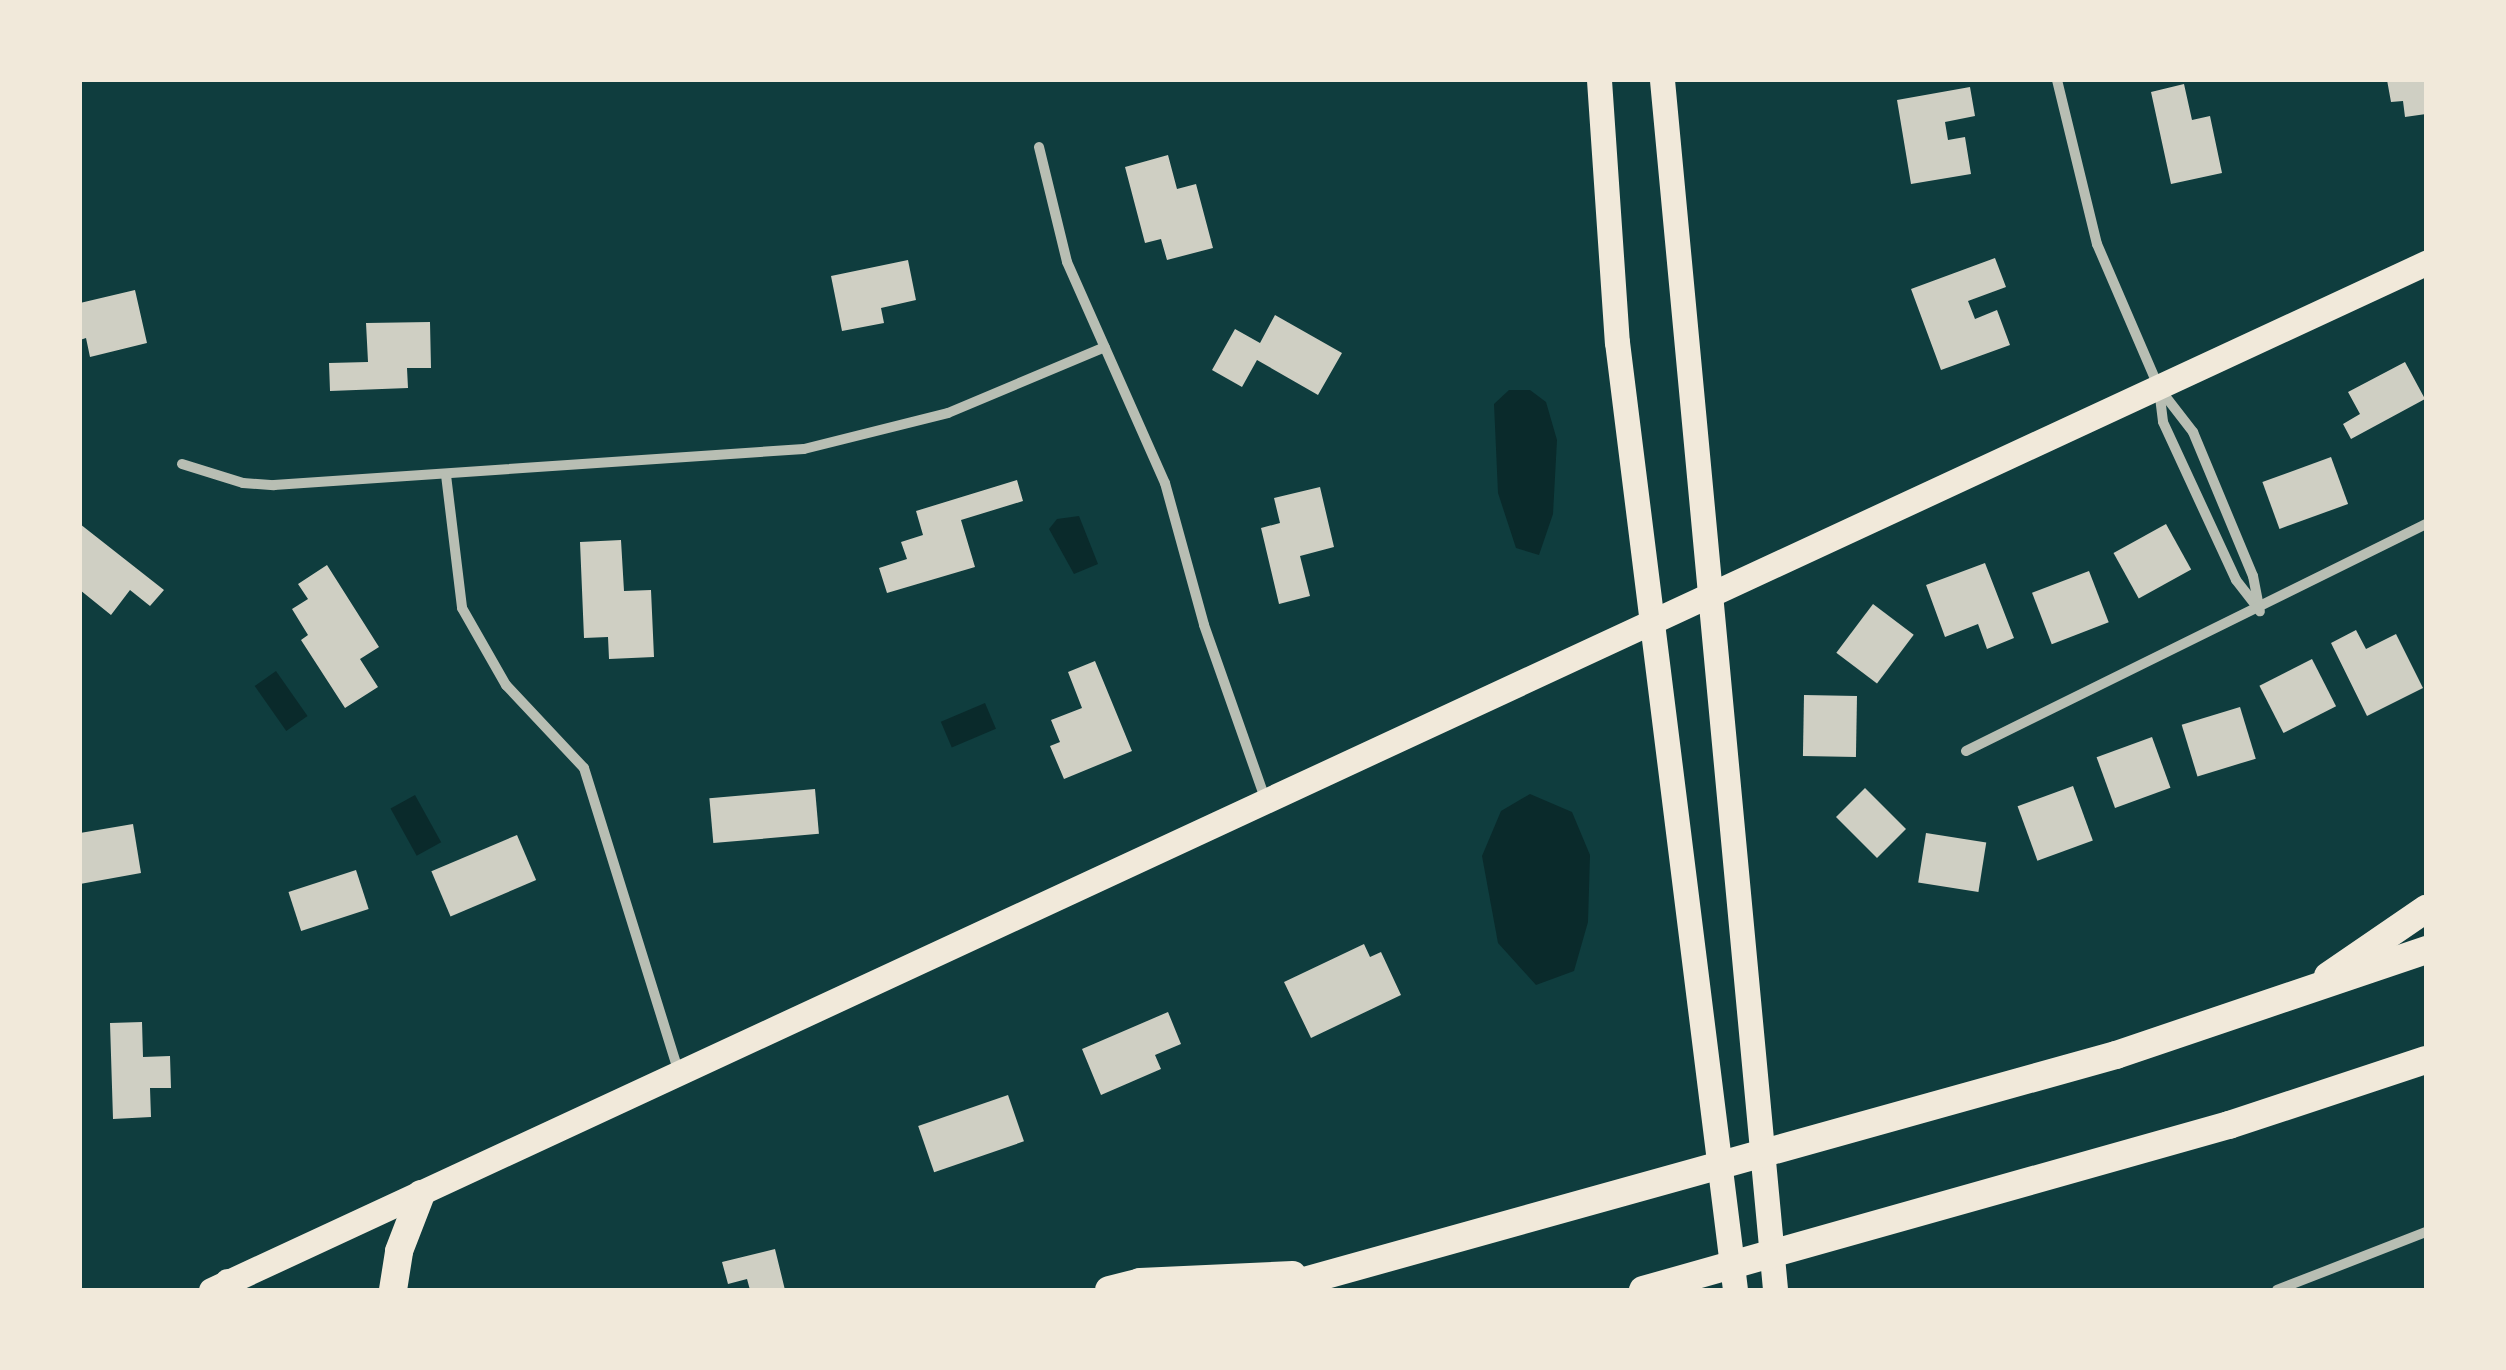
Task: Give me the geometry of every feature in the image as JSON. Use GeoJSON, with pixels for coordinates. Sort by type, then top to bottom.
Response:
{"type":"FeatureCollection","features":[{"type":"Feature","properties":{"kind":"highway"},"geometry":{"type":"LineString","coordinates":[[2298,998],[2426,909]]}},
{"type":"Feature","properties":{"kind":"highway"},"geometry":{"type":"LineString","coordinates":[[1272,1290],[1819,1140],[2298,998],[2426,950]]}},
{"type":"Feature","properties":{"kind":"highway"},"geometry":{"type":"LineString","coordinates":[[1643,1290],[2229,1125],[2426,1060]]}},
{"type":"Feature","properties":{"kind":"highway"},"geometry":{"type":"LineString","coordinates":[[393,1290],[399,1251],[421,1194]]}},
{"type":"Feature","properties":{"kind":"highway"},"geometry":{"type":"LineString","coordinates":[[1109,1290],[1140,1282],[1335,1273]]}},
{"type":"Feature","properties":{"kind":"main road"},"geometry":{"type":"LineString","coordinates":[[1599,80],[1609,268],[1710,1056],[1735,1290]]}},
{"type":"Feature","properties":{"kind":"main road"},"geometry":{"type":"LineString","coordinates":[[1662,80],[1775,1290]]}},
{"type":"Feature","properties":{"kind":"main road"},"geometry":{"type":"LineString","coordinates":[[223,1288],[2426,263]]}},
{"type":"Feature","properties":{"kind":"street"},"geometry":{"type":"LineString","coordinates":[[2056,80],[2097,244],[2159,388],[2193,432],[2253,576],[2260,611]]}},
{"type":"Feature","properties":{"kind":"street"},"geometry":{"type":"LineString","coordinates":[[1039,147],[1062,247],[1164,483],[1204,625],[1267,803]]}},
{"type":"Feature","properties":{"kind":"street"},"geometry":{"type":"LineString","coordinates":[[182,464],[232,481],[274,485],[804,449],[948,412],[1105,347]]}},
{"type":"Feature","properties":{"kind":"street"},"geometry":{"type":"LineString","coordinates":[[2159,388],[2163,422],[2236,580],[2260,611]]}},
{"type":"Feature","properties":{"kind":"street"},"geometry":{"type":"LineString","coordinates":[[446,475],[462,608],[506,685],[584,768],[680,1076]]}},
{"type":"Feature","properties":{"kind":"street"},"geometry":{"type":"LineString","coordinates":[[1966,751],[2260,611],[2426,524]]}},
{"type":"Feature","properties":{"kind":"street"},"geometry":{"type":"LineString","coordinates":[[2277,1290],[2426,1232]]}},
{"type":"Feature","properties":{"kind":"water"},"geometry":{"type":"Polygon","coordinates":[[[1509,390],[1530,390],[1546,402],[1557,440],[1553,514],[1539,555],[1516,548],[1498,493],[1494,404],[1509,390]]]}},
{"type":"Feature","properties":{"kind":"water"},"geometry":{"type":"Polygon","coordinates":[[[1079,516],[1098,564],[1074,574],[1049,529],[1057,519],[1079,516]]]}},
{"type":"Feature","properties":{"kind":"water"},"geometry":{"type":"Polygon","coordinates":[[[276,671],[308,716],[286,731],[255,686],[276,671]]]}},
{"type":"Feature","properties":{"kind":"water"},"geometry":{"type":"Polygon","coordinates":[[[985,703],[996,729],[952,748],[941,722],[985,703]]]}},
{"type":"Feature","properties":{"kind":"water"},"geometry":{"type":"Polygon","coordinates":[[[1530,794],[1572,812],[1590,855],[1588,922],[1574,971],[1536,985],[1498,943],[1482,856],[1501,811],[1530,794]]]}},
{"type":"Feature","properties":{"kind":"water"},"geometry":{"type":"Polygon","coordinates":[[[415,795],[441,842],[417,856],[391,809],[415,795]]]}},
{"type":"Feature","properties":{"kind":"building"},"geometry":{"type":"Polygon","coordinates":[[[2387,80],[2426,80],[2426,114],[2405,117],[2403,101],[2391,102],[2387,80]]]}},
{"type":"Feature","properties":{"kind":"building"},"geometry":{"type":"Polygon","coordinates":[[[2184,84],[2192,120],[2210,116],[2222,173],[2171,184],[2151,92],[2184,84]]]}},
{"type":"Feature","properties":{"kind":"building"},"geometry":{"type":"Polygon","coordinates":[[[1970,87],[1975,116],[1945,122],[1948,140],[1965,137],[1971,174],[1911,184],[1897,100],[1970,87]]]}},
{"type":"Feature","properties":{"kind":"building"},"geometry":{"type":"Polygon","coordinates":[[[1168,155],[1177,189],[1196,184],[1213,248],[1167,260],[1161,239],[1145,243],[1125,167],[1168,155]]]}},
{"type":"Feature","properties":{"kind":"building"},"geometry":{"type":"Polygon","coordinates":[[[1995,258],[2006,287],[1968,301],[1975,319],[1997,310],[2010,345],[1941,370],[1911,289],[1995,258]]]}},
{"type":"Feature","properties":{"kind":"building"},"geometry":{"type":"Polygon","coordinates":[[[908,260],[916,300],[881,308],[884,323],[842,331],[831,276],[908,260]]]}},
{"type":"Feature","properties":{"kind":"building"},"geometry":{"type":"Polygon","coordinates":[[[135,290],[147,343],[90,357],[86,338],[80,340],[80,303],[135,290]]]}},
{"type":"Feature","properties":{"kind":"building"},"geometry":{"type":"Polygon","coordinates":[[[1275,315],[1342,353],[1318,395],[1257,360],[1242,387],[1212,370],[1235,329],[1260,343],[1275,315]]]}},
{"type":"Feature","properties":{"kind":"building"},"geometry":{"type":"Polygon","coordinates":[[[430,322],[431,368],[407,368],[408,388],[330,391],[329,363],[368,362],[366,323],[430,322]]]}},
{"type":"Feature","properties":{"kind":"building"},"geometry":{"type":"Polygon","coordinates":[[[2405,362],[2425,399],[2351,439],[2343,424],[2360,414],[2348,392],[2405,362]]]}},
{"type":"Feature","properties":{"kind":"building"},"geometry":{"type":"Polygon","coordinates":[[[2331,457],[2348,504],[2280,529],[2262,482],[2331,457]]]}},
{"type":"Feature","properties":{"kind":"building"},"geometry":{"type":"Polygon","coordinates":[[[1017,480],[1023,501],[961,520],[975,567],[887,593],[879,568],[907,559],[901,542],[923,535],[916,511],[1017,480]]]}},
{"type":"Feature","properties":{"kind":"building"},"geometry":{"type":"Polygon","coordinates":[[[1320,487],[1334,547],[1300,556],[1310,596],[1279,604],[1261,528],[1280,523],[1274,498],[1320,487]]]}},
{"type":"Feature","properties":{"kind":"building"},"geometry":{"type":"Polygon","coordinates":[[[80,524],[164,590],[150,606],[130,590],[111,615],[80,590],[80,524]]]}},
{"type":"Feature","properties":{"kind":"building"},"geometry":{"type":"Polygon","coordinates":[[[2166,524],[2191,569],[2139,599],[2114,553],[2166,524]]]}},
{"type":"Feature","properties":{"kind":"building"},"geometry":{"type":"Polygon","coordinates":[[[621,540],[624,591],[651,590],[654,657],[609,659],[608,637],[584,638],[580,542],[621,540]]]}},
{"type":"Feature","properties":{"kind":"building"},"geometry":{"type":"Polygon","coordinates":[[[1985,563],[2014,638],[1987,649],[1978,624],[1945,637],[1926,585],[1985,563]]]}},
{"type":"Feature","properties":{"kind":"building"},"geometry":{"type":"Polygon","coordinates":[[[327,565],[379,647],[360,659],[378,687],[345,708],[301,640],[308,635],[292,609],[308,599],[298,584],[327,565]]]}},
{"type":"Feature","properties":{"kind":"building"},"geometry":{"type":"Polygon","coordinates":[[[2089,571],[2109,622],[2052,644],[2032,593],[2089,571]]]}},
{"type":"Feature","properties":{"kind":"building"},"geometry":{"type":"Polygon","coordinates":[[[1873,604],[1914,635],[1877,683],[1836,653],[1873,604]]]}},
{"type":"Feature","properties":{"kind":"building"},"geometry":{"type":"Polygon","coordinates":[[[2356,630],[2366,649],[2396,634],[2423,688],[2367,716],[2331,643],[2356,630]]]}},
{"type":"Feature","properties":{"kind":"building"},"geometry":{"type":"Polygon","coordinates":[[[2312,659],[2336,706],[2283,733],[2259,686],[2312,659]]]}},
{"type":"Feature","properties":{"kind":"building"},"geometry":{"type":"Polygon","coordinates":[[[1095,661],[1132,751],[1064,779],[1050,746],[1060,742],[1051,720],[1082,708],[1068,672],[1095,661]]]}},
{"type":"Feature","properties":{"kind":"building"},"geometry":{"type":"Polygon","coordinates":[[[1804,695],[1857,696],[1856,757],[1803,756],[1804,695]]]}},
{"type":"Feature","properties":{"kind":"building"},"geometry":{"type":"Polygon","coordinates":[[[2240,707],[2256,759],[2197,776],[2182,725],[2240,707]]]}},
{"type":"Feature","properties":{"kind":"building"},"geometry":{"type":"Polygon","coordinates":[[[2152,737],[2170,788],[2115,808],[2097,757],[2152,737]]]}},
{"type":"Feature","properties":{"kind":"building"},"geometry":{"type":"Polygon","coordinates":[[[2073,786],[2093,841],[2037,861],[2018,806],[2073,786]]]}},
{"type":"Feature","properties":{"kind":"building"},"geometry":{"type":"Polygon","coordinates":[[[1865,788],[1906,829],[1877,858],[1836,817],[1865,788]]]}},
{"type":"Feature","properties":{"kind":"building"},"geometry":{"type":"Polygon","coordinates":[[[815,789],[819,834],[713,843],[709,798],[815,789]]]}},
{"type":"Feature","properties":{"kind":"building"},"geometry":{"type":"Polygon","coordinates":[[[133,824],[141,873],[80,884],[80,833],[133,824]]]}},
{"type":"Feature","properties":{"kind":"building"},"geometry":{"type":"Polygon","coordinates":[[[1926,833],[1986,843],[1978,892],[1918,882],[1926,833]]]}},
{"type":"Feature","properties":{"kind":"building"},"geometry":{"type":"Polygon","coordinates":[[[517,835],[536,880],[451,916],[431,871],[517,835]]]}},
{"type":"Feature","properties":{"kind":"building"},"geometry":{"type":"Polygon","coordinates":[[[356,870],[369,909],[301,931],[288,892],[356,870]]]}},
{"type":"Feature","properties":{"kind":"building"},"geometry":{"type":"Polygon","coordinates":[[[1364,944],[1370,957],[1381,952],[1401,995],[1311,1038],[1284,982],[1364,944]]]}},
{"type":"Feature","properties":{"kind":"building"},"geometry":{"type":"Polygon","coordinates":[[[1168,1012],[1181,1044],[1155,1055],[1161,1069],[1101,1095],[1082,1049],[1168,1012]]]}},
{"type":"Feature","properties":{"kind":"building"},"geometry":{"type":"Polygon","coordinates":[[[142,1022],[143,1057],[170,1056],[171,1088],[150,1088],[151,1117],[113,1119],[110,1023],[142,1022]]]}},
{"type":"Feature","properties":{"kind":"building"},"geometry":{"type":"Polygon","coordinates":[[[1008,1095],[1024,1141],[934,1172],[918,1126],[1008,1095]]]}},
{"type":"Feature","properties":{"kind":"building"},"geometry":{"type":"Polygon","coordinates":[[[775,1249],[785,1290],[750,1290],[747,1279],[728,1284],[722,1262],[775,1249]]]}}]}
